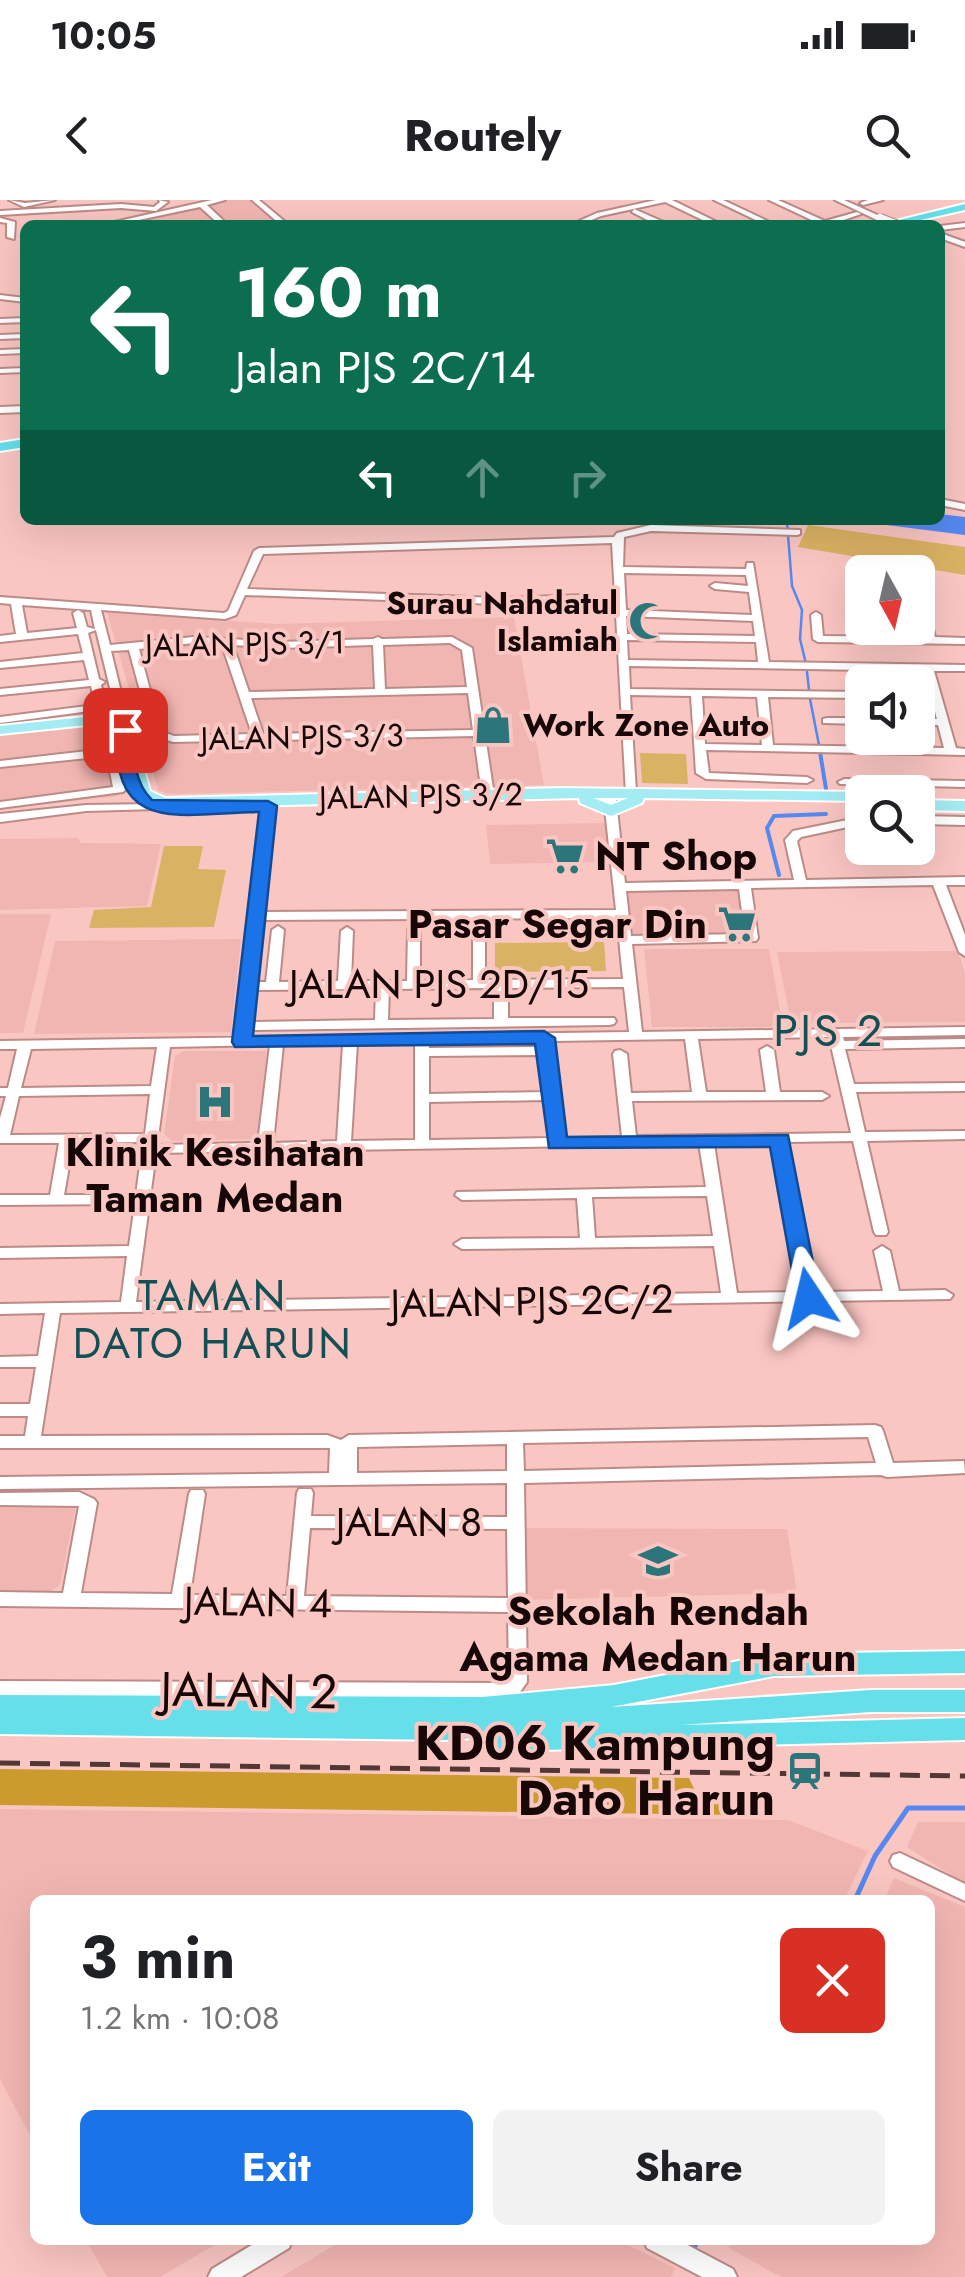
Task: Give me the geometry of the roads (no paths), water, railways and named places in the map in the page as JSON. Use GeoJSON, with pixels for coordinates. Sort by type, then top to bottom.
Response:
{"type":"FeatureCollection","features":[{"type":"Feature","properties":{"kind":"highway"},"geometry":{"type":"LineString","coordinates":[[881,218],[965,209]]}},
{"type":"Feature","properties":{"kind":"highway"},"geometry":{"type":"LineString","coordinates":[[920,220],[965,209]]}},
{"type":"Feature","properties":{"kind":"highway"},"geometry":{"type":"LineString","coordinates":[[0,1706],[482,1708],[614,1696],[774,1664],[965,1662]]}},
{"type":"Feature","properties":{"kind":"highway"},"geometry":{"type":"LineString","coordinates":[[0,1723],[446,1729],[872,1701],[965,1700]]}},
{"type":"Feature","properties":{"kind":"highway"},"geometry":{"type":"LineString","coordinates":[[0,1737],[464,1741],[965,1729]]}},
{"type":"Feature","properties":{"kind":"main road"},"geometry":{"type":"LineString","coordinates":[[0,730],[122,717],[121,748],[145,799]]}},
{"type":"Feature","properties":{"kind":"main road","name":"JALAN PJS 3/2"},"geometry":{"type":"LineString","coordinates":[[145,799],[268,806],[488,792],[633,796]]}},
{"type":"Feature","properties":{"kind":"main road","name":"JALAN PJS 3/2"},"geometry":{"type":"LineString","coordinates":[[145,799],[488,792],[585,800],[610,806]]}},
{"type":"Feature","properties":{"kind":"main road"},"geometry":{"type":"LineString","coordinates":[[935,793],[965,798]]}},
{"type":"Feature","properties":{"kind":"main road"},"geometry":{"type":"LineString","coordinates":[[633,796],[845,803]]}},
{"type":"Feature","properties":{"kind":"main road"},"geometry":{"type":"LineString","coordinates":[[610,806],[633,796],[845,796]]}},
{"type":"Feature","properties":{"kind":"main road"},"geometry":{"type":"LineString","coordinates":[[935,805],[965,806]]}},
{"type":"Feature","properties":{"kind":"street"},"geometry":{"type":"LineString","coordinates":[[12,200],[24,205],[52,200]]}},
{"type":"Feature","properties":{"kind":"street"},"geometry":{"type":"LineString","coordinates":[[61,200],[76,208]]}},
{"type":"Feature","properties":{"kind":"street"},"geometry":{"type":"LineString","coordinates":[[113,200],[122,206]]}},
{"type":"Feature","properties":{"kind":"street"},"geometry":{"type":"LineString","coordinates":[[0,217],[76,208],[156,209],[165,202],[162,200]]}},
{"type":"Feature","properties":{"kind":"street"},"geometry":{"type":"LineString","coordinates":[[171,208],[183,200]]}},
{"type":"Feature","properties":{"kind":"street"},"geometry":{"type":"LineString","coordinates":[[118,220],[222,200]]}},
{"type":"Feature","properties":{"kind":"street"},"geometry":{"type":"LineString","coordinates":[[255,200],[279,220]]}},
{"type":"Feature","properties":{"kind":"street"},"geometry":{"type":"LineString","coordinates":[[270,200],[294,220]]}},
{"type":"Feature","properties":{"kind":"street"},"geometry":{"type":"LineString","coordinates":[[585,220],[599,214],[691,200]]}},
{"type":"Feature","properties":{"kind":"street"},"geometry":{"type":"LineString","coordinates":[[717,200],[761,220]]}},
{"type":"Feature","properties":{"kind":"street"},"geometry":{"type":"LineString","coordinates":[[772,200],[814,220]]}},
{"type":"Feature","properties":{"kind":"street"},"geometry":{"type":"LineString","coordinates":[[825,200],[858,216],[840,220]]}},
{"type":"Feature","properties":{"kind":"street"},"geometry":{"type":"LineString","coordinates":[[838,200],[881,218]]}},
{"type":"Feature","properties":{"kind":"street"},"geometry":{"type":"LineString","coordinates":[[859,201],[880,200]]}},
{"type":"Feature","properties":{"kind":"street"},"geometry":{"type":"LineString","coordinates":[[859,201],[881,218]]}},
{"type":"Feature","properties":{"kind":"street"},"geometry":{"type":"LineString","coordinates":[[606,220],[670,202],[708,220]]}},
{"type":"Feature","properties":{"kind":"street"},"geometry":{"type":"LineString","coordinates":[[200,204],[218,220]]}},
{"type":"Feature","properties":{"kind":"street"},"geometry":{"type":"LineString","coordinates":[[634,211],[651,220]]}},
{"type":"Feature","properties":{"kind":"street"},"geometry":{"type":"LineString","coordinates":[[146,216],[150,220]]}},
{"type":"Feature","properties":{"kind":"street"},"geometry":{"type":"LineString","coordinates":[[0,217],[11,222],[11,236]]}},
{"type":"Feature","properties":{"kind":"street"},"geometry":{"type":"LineString","coordinates":[[633,796],[620,536],[651,528],[797,532]]}},
{"type":"Feature","properties":{"kind":"street"},"geometry":{"type":"LineString","coordinates":[[0,600],[225,616],[232,613],[258,550],[618,540]]}},
{"type":"Feature","properties":{"kind":"street"},"geometry":{"type":"LineString","coordinates":[[620,570],[750,567],[764,665]]}},
{"type":"Feature","properties":{"kind":"street"},"geometry":{"type":"LineString","coordinates":[[715,586],[754,594]]}},
{"type":"Feature","properties":{"kind":"street"},"geometry":{"type":"LineString","coordinates":[[241,592],[498,601],[582,598]]}},
{"type":"Feature","properties":{"kind":"street"},"geometry":{"type":"LineString","coordinates":[[16,601],[22,637]]}},
{"type":"Feature","properties":{"kind":"street"},"geometry":{"type":"LineString","coordinates":[[98,606],[104,649],[122,717]]}},
{"type":"Feature","properties":{"kind":"street"},"geometry":{"type":"LineString","coordinates":[[0,720],[98,710],[78,614]]}},
{"type":"Feature","properties":{"kind":"street"},"geometry":{"type":"LineString","coordinates":[[622,614],[758,618]]}},
{"type":"Feature","properties":{"kind":"street"},"geometry":{"type":"LineString","coordinates":[[816,615],[818,639],[845,639]]}},
{"type":"Feature","properties":{"kind":"street"},"geometry":{"type":"LineString","coordinates":[[0,639],[100,630]]}},
{"type":"Feature","properties":{"kind":"street"},"geometry":{"type":"LineString","coordinates":[[624,637],[760,639]]}},
{"type":"Feature","properties":{"kind":"street","name":"JALAN PJS 3/1"},"geometry":{"type":"LineString","coordinates":[[104,649],[226,641],[280,645],[449,639],[466,646],[488,792]]}},
{"type":"Feature","properties":{"kind":"street"},"geometry":{"type":"LineString","coordinates":[[378,640],[380,692]]}},
{"type":"Feature","properties":{"kind":"street"},"geometry":{"type":"LineString","coordinates":[[935,640],[965,641]]}},
{"type":"Feature","properties":{"kind":"street"},"geometry":{"type":"LineString","coordinates":[[226,641],[259,738]]}},
{"type":"Feature","properties":{"kind":"street","name":"JALAN PJS 3/3"},"geometry":{"type":"LineString","coordinates":[[133,646],[156,733],[175,739],[479,733]]}},
{"type":"Feature","properties":{"kind":"street"},"geometry":{"type":"LineString","coordinates":[[0,665],[88,656]]}},
{"type":"Feature","properties":{"kind":"street"},"geometry":{"type":"LineString","coordinates":[[626,663],[845,666]]}},
{"type":"Feature","properties":{"kind":"street"},"geometry":{"type":"LineString","coordinates":[[796,666],[801,694]]}},
{"type":"Feature","properties":{"kind":"street"},"geometry":{"type":"LineString","coordinates":[[935,668],[965,668]]}},
{"type":"Feature","properties":{"kind":"street"},"geometry":{"type":"LineString","coordinates":[[0,692],[113,680]]}},
{"type":"Feature","properties":{"kind":"street"},"geometry":{"type":"LineString","coordinates":[[244,695],[473,690]]}},
{"type":"Feature","properties":{"kind":"street"},"geometry":{"type":"LineString","coordinates":[[628,692],[845,695]]}},
{"type":"Feature","properties":{"kind":"street"},"geometry":{"type":"LineString","coordinates":[[696,692],[702,773],[806,780]]}},
{"type":"Feature","properties":{"kind":"street"},"geometry":{"type":"LineString","coordinates":[[935,692],[951,752]]}},
{"type":"Feature","properties":{"kind":"street"},"geometry":{"type":"LineString","coordinates":[[762,694],[768,748]]}},
{"type":"Feature","properties":{"kind":"street"},"geometry":{"type":"LineString","coordinates":[[0,805],[119,790],[121,748],[105,719]]}},
{"type":"Feature","properties":{"kind":"street"},"geometry":{"type":"LineString","coordinates":[[827,720],[845,721]]}},
{"type":"Feature","properties":{"kind":"street"},"geometry":{"type":"LineString","coordinates":[[935,722],[943,722]]}},
{"type":"Feature","properties":{"kind":"street"},"geometry":{"type":"LineString","coordinates":[[700,747],[845,750]]}},
{"type":"Feature","properties":{"kind":"street"},"geometry":{"type":"LineString","coordinates":[[0,764],[121,748]]}},
{"type":"Feature","properties":{"kind":"street"},"geometry":{"type":"LineString","coordinates":[[935,752],[965,752]]}},
{"type":"Feature","properties":{"kind":"street"},"geometry":{"type":"LineString","coordinates":[[935,788],[965,784]]}},
{"type":"Feature","properties":{"kind":"street"},"geometry":{"type":"LineString","coordinates":[[0,815],[145,799]]}},
{"type":"Feature","properties":{"kind":"street"},"geometry":{"type":"LineString","coordinates":[[0,815],[145,799]]}},
{"type":"Feature","properties":{"kind":"street"},"geometry":{"type":"LineString","coordinates":[[242,1042],[268,806]]}},
{"type":"Feature","properties":{"kind":"street"},"geometry":{"type":"LineString","coordinates":[[610,806],[636,1036]]}},
{"type":"Feature","properties":{"kind":"street"},"geometry":{"type":"LineString","coordinates":[[935,820],[965,821]]}},
{"type":"Feature","properties":{"kind":"street"},"geometry":{"type":"LineString","coordinates":[[800,882],[791,840],[797,834],[845,824]]}},
{"type":"Feature","properties":{"kind":"street"},"geometry":{"type":"LineString","coordinates":[[620,886],[965,881]]}},
{"type":"Feature","properties":{"kind":"street"},"geometry":{"type":"LineString","coordinates":[[938,882],[959,919],[965,952]]}},
{"type":"Feature","properties":{"kind":"street"},"geometry":{"type":"LineString","coordinates":[[626,940],[752,938],[755,934],[744,884]]}},
{"type":"Feature","properties":{"kind":"street"},"geometry":{"type":"LineString","coordinates":[[256,916],[623,914]]}},
{"type":"Feature","properties":{"kind":"street"},"geometry":{"type":"LineString","coordinates":[[412,984],[414,929]]}},
{"type":"Feature","properties":{"kind":"street"},"geometry":{"type":"LineString","coordinates":[[272,986],[278,930]]}},
{"type":"Feature","properties":{"kind":"street"},"geometry":{"type":"LineString","coordinates":[[478,984],[479,930]]}},
{"type":"Feature","properties":{"kind":"street"},"geometry":{"type":"LineString","coordinates":[[344,985],[347,931]]}},
{"type":"Feature","properties":{"kind":"street","name":"JALAN PJS 2D/15"},"geometry":{"type":"LineString","coordinates":[[248,986],[630,983]]}},
{"type":"Feature","properties":{"kind":"street"},"geometry":{"type":"LineString","coordinates":[[501,984],[501,1022]]}},
{"type":"Feature","properties":{"kind":"street"},"geometry":{"type":"LineString","coordinates":[[381,1024],[383,985]]}},
{"type":"Feature","properties":{"kind":"street"},"geometry":{"type":"LineString","coordinates":[[244,1026],[609,1021]]}},
{"type":"Feature","properties":{"kind":"street"},"geometry":{"type":"LineString","coordinates":[[837,1039],[965,1031]]}},
{"type":"Feature","properties":{"kind":"street"},"geometry":{"type":"LineString","coordinates":[[691,1035],[700,1097]]}},
{"type":"Feature","properties":{"kind":"street"},"geometry":{"type":"LineString","coordinates":[[0,1045],[350,1040],[422,1046],[545,1044],[691,1035],[965,1043]]}},
{"type":"Feature","properties":{"kind":"street"},"geometry":{"type":"LineString","coordinates":[[837,1039],[881,1232]]}},
{"type":"Feature","properties":{"kind":"street"},"geometry":{"type":"LineString","coordinates":[[344,1146],[350,1040]]}},
{"type":"Feature","properties":{"kind":"street"},"geometry":{"type":"LineString","coordinates":[[266,1148],[277,1042]]}},
{"type":"Feature","properties":{"kind":"street"},"geometry":{"type":"LineString","coordinates":[[128,1307],[164,1044]]}},
{"type":"Feature","properties":{"kind":"street"},"geometry":{"type":"LineString","coordinates":[[545,1044],[557,1143]]}},
{"type":"Feature","properties":{"kind":"street"},"geometry":{"type":"LineString","coordinates":[[26,1045],[7,1092],[1,1139],[266,1148],[965,1135]]}},
{"type":"Feature","properties":{"kind":"street"},"geometry":{"type":"LineString","coordinates":[[422,1046],[422,1145]]}},
{"type":"Feature","properties":{"kind":"street"},"geometry":{"type":"LineString","coordinates":[[767,1050],[774,1097]]}},
{"type":"Feature","properties":{"kind":"street"},"geometry":{"type":"LineString","coordinates":[[620,1054],[630,1142]]}},
{"type":"Feature","properties":{"kind":"street"},"geometry":{"type":"LineString","coordinates":[[848,1088],[965,1087]]}},
{"type":"Feature","properties":{"kind":"street"},"geometry":{"type":"LineString","coordinates":[[7,1092],[158,1090]]}},
{"type":"Feature","properties":{"kind":"street"},"geometry":{"type":"LineString","coordinates":[[422,1098],[551,1096]]}},
{"type":"Feature","properties":{"kind":"street"},"geometry":{"type":"LineString","coordinates":[[625,1098],[822,1096]]}},
{"type":"Feature","properties":{"kind":"street"},"geometry":{"type":"LineString","coordinates":[[56,1200],[68,1139]]}},
{"type":"Feature","properties":{"kind":"street"},"geometry":{"type":"LineString","coordinates":[[780,1140],[809,1298]]}},
{"type":"Feature","properties":{"kind":"street"},"geometry":{"type":"LineString","coordinates":[[706,1141],[730,1298]]}},
{"type":"Feature","properties":{"kind":"street"},"geometry":{"type":"LineString","coordinates":[[462,1194],[714,1191]]}},
{"type":"Feature","properties":{"kind":"street"},"geometry":{"type":"LineString","coordinates":[[584,1193],[588,1243]]}},
{"type":"Feature","properties":{"kind":"street"},"geometry":{"type":"LineString","coordinates":[[0,1200],[143,1199]]}},
{"type":"Feature","properties":{"kind":"street"},"geometry":{"type":"LineString","coordinates":[[462,1244],[721,1241]]}},
{"type":"Feature","properties":{"kind":"street"},"geometry":{"type":"LineString","coordinates":[[0,1253],[136,1250]]}},
{"type":"Feature","properties":{"kind":"street"},"geometry":{"type":"LineString","coordinates":[[882,1251],[892,1296]]}},
{"type":"Feature","properties":{"kind":"street","name":"JALAN PJS 2C/2"},"geometry":{"type":"LineString","coordinates":[[0,1309],[945,1295]]}},
{"type":"Feature","properties":{"kind":"street"},"geometry":{"type":"LineString","coordinates":[[32,1442],[53,1308]]}},
{"type":"Feature","properties":{"kind":"street"},"geometry":{"type":"LineString","coordinates":[[0,1362],[44,1361]]}},
{"type":"Feature","properties":{"kind":"street"},"geometry":{"type":"LineString","coordinates":[[0,1410],[37,1410]]}},
{"type":"Feature","properties":{"kind":"street"},"geometry":{"type":"LineString","coordinates":[[343,1480],[349,1441],[875,1431],[887,1471]]}},
{"type":"Feature","properties":{"kind":"street"},"geometry":{"type":"LineString","coordinates":[[516,1440],[516,1604]]}},
{"type":"Feature","properties":{"kind":"street"},"geometry":{"type":"LineString","coordinates":[[0,1442],[328,1441],[338,1445],[343,1480]]}},
{"type":"Feature","properties":{"kind":"street"},"geometry":{"type":"LineString","coordinates":[[0,1484],[964,1467]]}},
{"type":"Feature","properties":{"kind":"street"},"geometry":{"type":"LineString","coordinates":[[295,1602],[305,1492]]}},
{"type":"Feature","properties":{"kind":"street"},"geometry":{"type":"LineString","coordinates":[[180,1601],[197,1494]]}},
{"type":"Feature","properties":{"kind":"street"},"geometry":{"type":"LineString","coordinates":[[0,1499],[85,1500],[89,1507],[71,1600]]}},
{"type":"Feature","properties":{"kind":"street","name":"JALAN 8"},"geometry":{"type":"LineString","coordinates":[[303,1522],[516,1523]]}},
{"type":"Feature","properties":{"kind":"street","name":"JALAN 4"},"geometry":{"type":"LineString","coordinates":[[0,1599],[516,1604]]}},
{"type":"Feature","properties":{"kind":"street","name":"JALAN 2"},"geometry":{"type":"LineString","coordinates":[[0,1688],[498,1692],[510,1690],[518,1682],[516,1604]]}},
{"type":"Feature","properties":{"kind":"street"},"geometry":{"type":"LineString","coordinates":[[900,1861],[965,1893]]}},
{"type":"Feature","properties":{"kind":"street"},"geometry":{"type":"LineString","coordinates":[[220,2277],[274,2245]]}},
{"type":"Feature","properties":{"kind":"street"},"geometry":{"type":"LineString","coordinates":[[666,2246],[715,2272]]}},
{"type":"Feature","properties":{"kind":"water"},"geometry":{"type":"Polygon","coordinates":[[[945,515],[965,517],[965,535],[886,525],[945,525],[945,515]]]}},
{"type":"Feature","properties":{"kind":"waterway"},"geometry":{"type":"LineString","coordinates":[[787,525],[792,586],[802,610],[800,639],[806,664]]}},
{"type":"Feature","properties":{"kind":"waterway"},"geometry":{"type":"LineString","coordinates":[[807,672],[809,690]]}},
{"type":"Feature","properties":{"kind":"waterway"},"geometry":{"type":"LineString","coordinates":[[810,699],[819,745]]}},
{"type":"Feature","properties":{"kind":"waterway"},"geometry":{"type":"LineString","coordinates":[[820,752],[826,789]]}},
{"type":"Feature","properties":{"kind":"waterway"},"geometry":{"type":"LineString","coordinates":[[779,875],[767,828],[774,816],[826,814]]}},
{"type":"Feature","properties":{"kind":"waterway"},"geometry":{"type":"LineString","coordinates":[[857,1895],[875,1856],[908,1808],[965,1808]]}},
{"type":"Feature","properties":{"kind":"waterway"},"geometry":{"type":"LineString","coordinates":[[693,2250],[696,2245]]}},
{"type":"Feature","properties":{"kind":"railway"},"geometry":{"type":"LineString","coordinates":[[0,1763],[965,1776]]}},
{"type":"Feature","properties":{"kind":"place","name":"Surau Nahdatul Islamiah"},"geometry":{"type":"Point","coordinates":[648,621]}},
{"type":"Feature","properties":{"kind":"place","name":"Work Zone Auto"},"geometry":{"type":"Point","coordinates":[493,725]}},
{"type":"Feature","properties":{"kind":"place","name":"NT Shop"},"geometry":{"type":"Point","coordinates":[565,856]}},
{"type":"Feature","properties":{"kind":"place","name":"Pasar Segar Din"},"geometry":{"type":"Point","coordinates":[737,924]}},
{"type":"Feature","properties":{"kind":"place","name":"Klinik Kesihatan Taman Medan"},"geometry":{"type":"Point","coordinates":[215,1102]}},
{"type":"Feature","properties":{"kind":"place","name":"Sekolah Rendah Agama Medan Harun"},"geometry":{"type":"Point","coordinates":[658,1561]}},
{"type":"Feature","properties":{"kind":"place","name":"KD06 Kampung Dato Harun"},"geometry":{"type":"Point","coordinates":[805,1771]}},
{"type":"Feature","properties":{"kind":"district","name":"PJS 2"},"geometry":{"type":"Point","coordinates":[829,1030]}},
{"type":"Feature","properties":{"kind":"district","name":"TAMAN DATO HARUN"},"geometry":{"type":"Point","coordinates":[213,1319]}}]}
